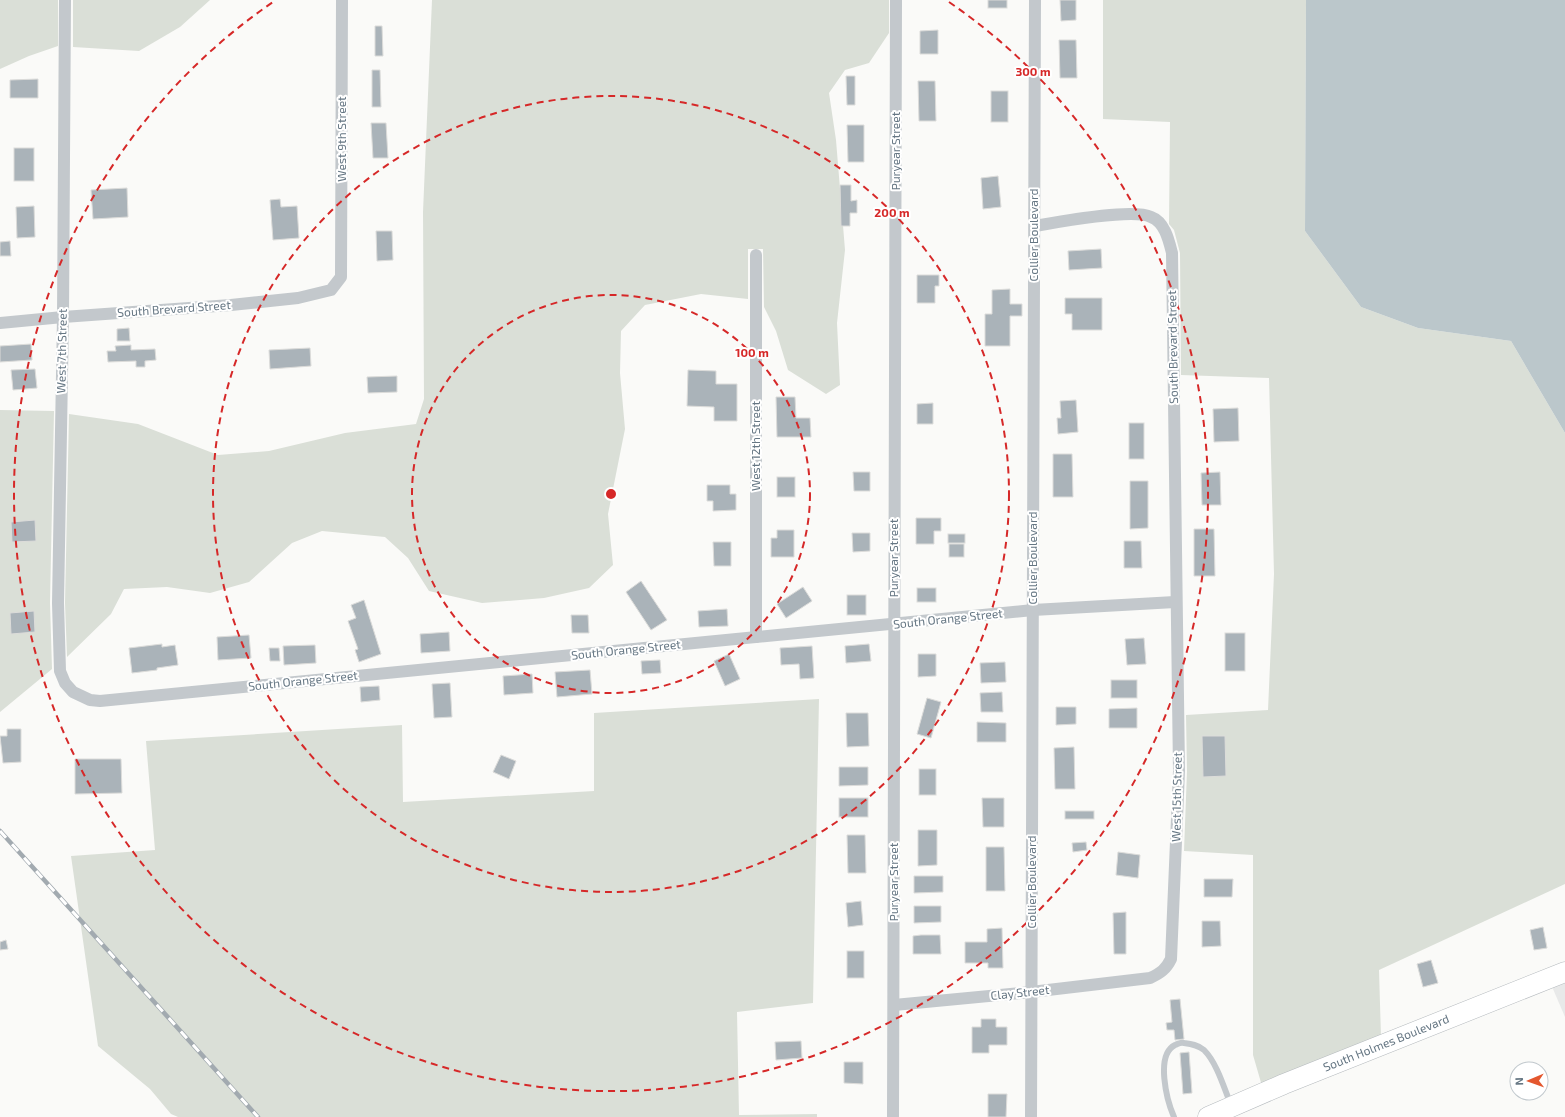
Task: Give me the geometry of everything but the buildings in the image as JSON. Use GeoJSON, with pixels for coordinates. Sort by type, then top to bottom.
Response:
{"type":"FeatureCollection","features":[{"type":"Feature","properties":{"kind":"main road","name":"South Holmes Boulevard"},"geometry":{"type":"LineString","coordinates":[[1208,1117],[1284,1084],[1565,972]]}},
{"type":"Feature","properties":{"kind":"street","name":"West 7th Street"},"geometry":{"type":"LineString","coordinates":[[65,0],[63,316],[58,603],[60,671],[64,683],[78,696]]}},
{"type":"Feature","properties":{"kind":"street","name":"West 9th Street"},"geometry":{"type":"LineString","coordinates":[[341,277],[342,0]]}},
{"type":"Feature","properties":{"kind":"street","name":"Puryear Street"},"geometry":{"type":"LineString","coordinates":[[893,1117],[896,0]]}},
{"type":"Feature","properties":{"kind":"street","name":"Collier Boulevard"},"geometry":{"type":"LineString","coordinates":[[1031,1117],[1035,0]]}},
{"type":"Feature","properties":{"kind":"street","name":"South Brevard Street"},"geometry":{"type":"LineString","coordinates":[[1035,226],[1124,214],[1152,217],[1166,232],[1172,253],[1175,602]]}},
{"type":"Feature","properties":{"kind":"street","name":"West 12th Street"},"geometry":{"type":"LineString","coordinates":[[756,255],[756,637]]}},
{"type":"Feature","properties":{"kind":"street","name":"South Brevard Street"},"geometry":{"type":"LineString","coordinates":[[0,323],[63,316],[231,305],[298,298],[331,290],[341,277]]}},
{"type":"Feature","properties":{"kind":"street","name":"South Orange Street"},"geometry":{"type":"LineString","coordinates":[[78,696],[100,701],[1033,610],[1175,602]]}},
{"type":"Feature","properties":{"kind":"street","name":"West 15th Street"},"geometry":{"type":"LineString","coordinates":[[1146,978],[1160,974],[1167,967],[1171,959],[1172,950],[1179,771],[1175,602]]}},
{"type":"Feature","properties":{"kind":"street","name":"Clay Street"},"geometry":{"type":"LineString","coordinates":[[894,1005],[1031,992],[1146,978]]}},
{"type":"Feature","properties":{"kind":"lane"},"geometry":{"type":"LineString","coordinates":[[1174,1117],[1166,1092],[1165,1056],[1171,1047],[1181,1042],[1195,1045],[1203,1049],[1211,1060],[1232,1106]]}},
{"type":"Feature","properties":{"kind":"shaded area"},"geometry":{"type":"Polygon","coordinates":[[[0,0],[58,0],[58,46],[29,56],[0,69],[0,0]]]}},
{"type":"Feature","properties":{"kind":"shaded area"},"geometry":{"type":"Polygon","coordinates":[[[73,0],[210,0],[180,27],[139,51],[73,47],[73,0]]]}},
{"type":"Feature","properties":{"kind":"shaded area"},"geometry":{"type":"Polygon","coordinates":[[[432,0],[889,0],[889,33],[869,63],[845,70],[829,93],[836,140],[845,250],[837,323],[840,385],[826,394],[788,370],[776,331],[764,307],[763,249],[748,249],[748,299],[701,294],[645,305],[621,331],[620,373],[625,429],[608,514],[613,565],[589,588],[544,598],[482,603],[429,591],[408,558],[385,537],[322,531],[292,543],[249,582],[210,593],[167,587],[124,589],[111,614],[67,657],[65,603],[69,414],[138,424],[218,455],[269,451],[345,433],[416,424],[424,399],[423,212],[432,0]]]}},
{"type":"Feature","properties":{"kind":"shaded area"},"geometry":{"type":"Polygon","coordinates":[[[1103,0],[1306,0],[1305,231],[1361,307],[1418,328],[1511,341],[1565,433],[1565,884],[1379,970],[1381,1037],[1262,1086],[1253,1055],[1253,855],[1184,851],[1187,771],[1186,715],[1268,710],[1274,574],[1269,378],[1181,375],[1180,253],[1174,230],[1169,224],[1170,122],[1103,119],[1103,0]]]}},
{"type":"Feature","properties":{"kind":"shaded area"},"geometry":{"type":"Polygon","coordinates":[[[1306,0],[1565,0],[1565,433],[1511,341],[1418,328],[1361,307],[1305,231],[1306,0]]]}},
{"type":"Feature","properties":{"kind":"shaded area"},"geometry":{"type":"Polygon","coordinates":[[[0,410],[54,411],[50,603],[52,669],[0,712],[0,410]]]}},
{"type":"Feature","properties":{"kind":"shaded area"},"geometry":{"type":"Polygon","coordinates":[[[819,699],[813,1003],[737,1012],[739,1115],[817,1114],[817,1117],[178,1117],[171,1114],[150,1089],[98,1046],[71,856],[155,850],[146,741],[402,725],[403,802],[594,791],[594,713],[819,699]]]}},
{"type":"Feature","properties":{"kind":"shaded area"},"geometry":{"type":"Polygon","coordinates":[[[1565,976],[1565,1017],[1550,982],[1565,976]]]}},
{"type":"Feature","properties":{"kind":"railway"},"geometry":{"type":"LineString","coordinates":[[0,831],[258,1117]]}}]}
